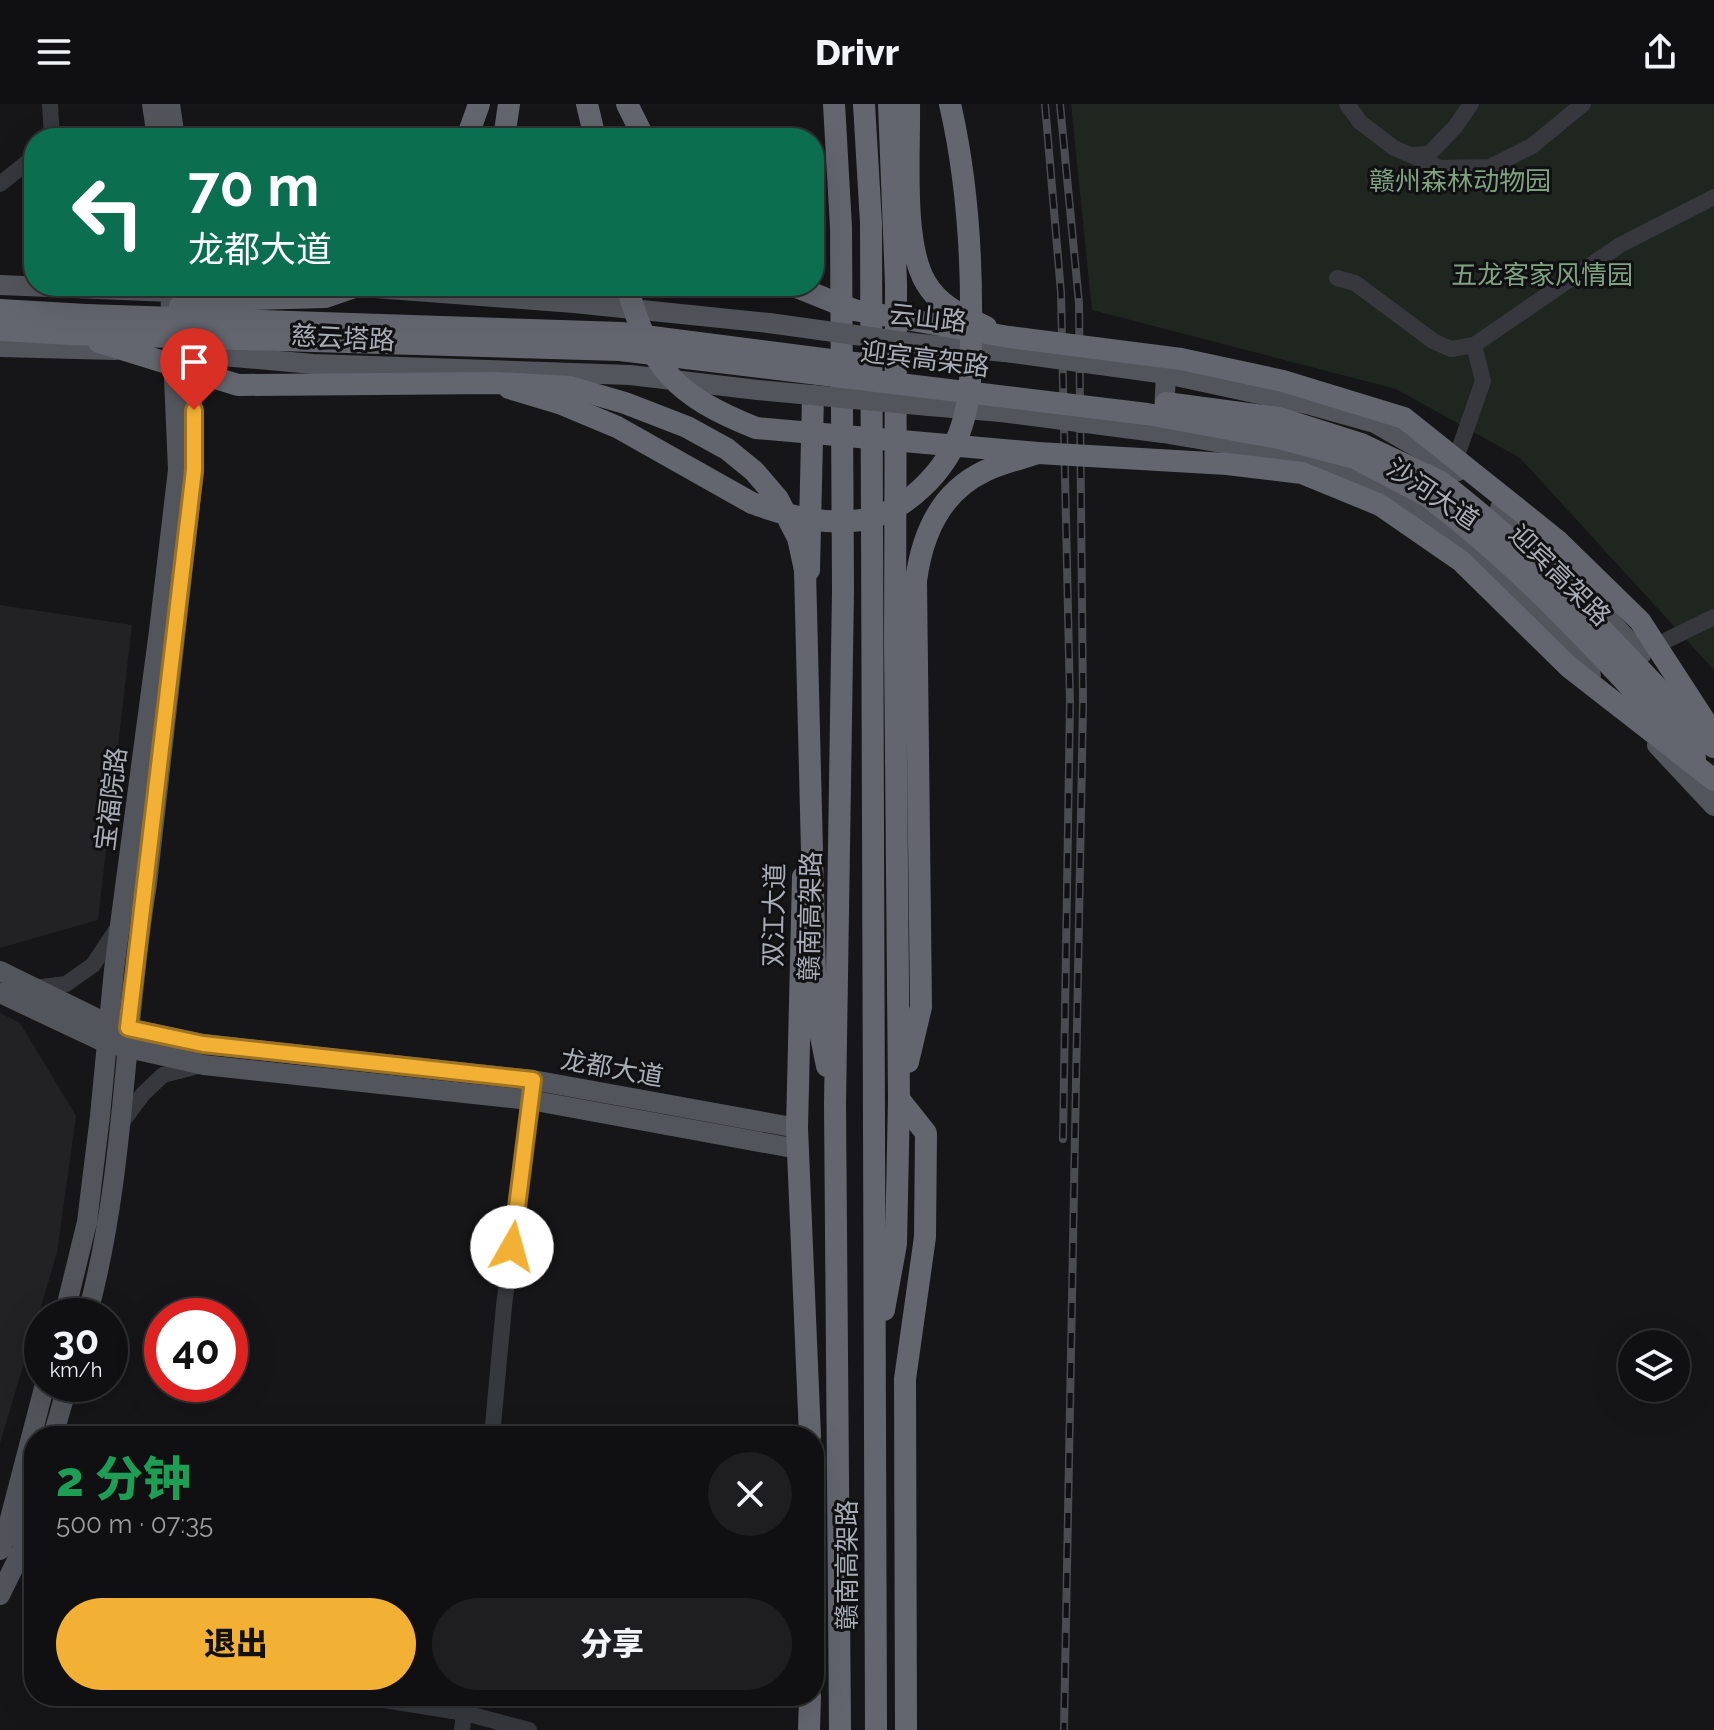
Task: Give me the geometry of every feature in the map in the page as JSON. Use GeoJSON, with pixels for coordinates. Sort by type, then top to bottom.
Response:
{"type":"FeatureCollection","features":[{"type":"Feature","properties":{"kind":"highway"},"geometry":{"type":"LineString","coordinates":[[471,128],[479,104]]}},
{"type":"Feature","properties":{"kind":"highway"},"geometry":{"type":"LineString","coordinates":[[505,128],[509,104]]}},
{"type":"Feature","properties":{"kind":"highway"},"geometry":{"type":"LineString","coordinates":[[587,104],[593,128]]}},
{"type":"Feature","properties":{"kind":"highway"},"geometry":{"type":"LineString","coordinates":[[627,104],[639,128]]}},
{"type":"Feature","properties":{"kind":"highway","name":"赣南高架路"},"geometry":{"type":"LineString","coordinates":[[834,104],[841,227],[843,558],[835,1105],[840,1730]]}},
{"type":"Feature","properties":{"kind":"highway","name":"赣南高架路"},"geometry":{"type":"LineString","coordinates":[[864,104],[871,223],[876,1730]]}},
{"type":"Feature","properties":{"kind":"highway"},"geometry":{"type":"LineString","coordinates":[[874,1366],[896,1244],[899,1099],[896,284],[889,104]]}},
{"type":"Feature","properties":{"kind":"highway"},"geometry":{"type":"LineString","coordinates":[[909,104],[914,255],[927,285],[952,311],[1007,344]]}},
{"type":"Feature","properties":{"kind":"highway"},"geometry":{"type":"LineString","coordinates":[[497,383],[562,404],[617,427],[752,503],[778,513],[819,521],[856,521],[884,512],[909,498],[947,459],[962,428],[968,401],[971,302],[969,213],[950,104]]}},
{"type":"Feature","properties":{"kind":"highway"},"geometry":{"type":"LineString","coordinates":[[253,299],[264,296]]}},
{"type":"Feature","properties":{"kind":"highway"},"geometry":{"type":"LineString","coordinates":[[86,315],[253,299],[328,296]]}},
{"type":"Feature","properties":{"kind":"highway"},"geometry":{"type":"LineString","coordinates":[[630,296],[639,328],[661,366],[686,393],[717,413],[756,428],[1038,453],[1227,464],[1302,473],[1380,505],[1461,561],[1569,667],[1714,779]]}},
{"type":"Feature","properties":{"kind":"highway"},"geometry":{"type":"LineString","coordinates":[[819,296],[854,310],[1007,344],[1181,359],[1283,381],[1404,418],[1558,541],[1640,621],[1714,735]]}},
{"type":"Feature","properties":{"kind":"highway","name":"迎宾高架路"},"geometry":{"type":"LineString","coordinates":[[0,310],[621,333],[1279,418],[1361,444],[1452,490],[1519,548],[1714,747]]}},
{"type":"Feature","properties":{"kind":"highway","name":"迎宾高架路"},"geometry":{"type":"LineString","coordinates":[[0,330],[620,350],[1147,414],[1279,438],[1355,458],[1427,496],[1474,531],[1523,575],[1714,779]]}},
{"type":"Feature","properties":{"kind":"highway"},"geometry":{"type":"LineString","coordinates":[[71,334],[238,385],[497,383],[570,387],[625,403],[687,427],[727,449],[754,471],[778,499],[798,538],[805,570],[816,1012],[835,1105]]}},
{"type":"Feature","properties":{"kind":"highway","name":"双江大道"},"geometry":{"type":"LineString","coordinates":[[810,1426],[798,1138],[813,396]]}},
{"type":"Feature","properties":{"kind":"highway"},"geometry":{"type":"LineString","coordinates":[[899,1099],[921,1007],[916,581],[919,556],[940,507],[958,491],[983,472],[1038,453]]}},
{"type":"Feature","properties":{"kind":"highway"},"geometry":{"type":"LineString","coordinates":[[899,1099],[926,1133],[925,1237],[905,1379],[906,1730]]}},
{"type":"Feature","properties":{"kind":"highway"},"geometry":{"type":"LineString","coordinates":[[809,1730],[810,1706]]}},
{"type":"Feature","properties":{"kind":"main road"},"geometry":{"type":"LineString","coordinates":[[152,104],[156,128]]}},
{"type":"Feature","properties":{"kind":"main road"},"geometry":{"type":"LineString","coordinates":[[170,104],[174,128]]}},
{"type":"Feature","properties":{"kind":"main road"},"geometry":{"type":"LineString","coordinates":[[0,285],[24,285]]}},
{"type":"Feature","properties":{"kind":"main road","name":"宝福院路"},"geometry":{"type":"LineString","coordinates":[[68,1298],[87,1222],[119,924],[178,470],[179,296]]}},
{"type":"Feature","properties":{"kind":"main road","name":"慈云塔路"},"geometry":{"type":"LineString","coordinates":[[469,296],[685,314]]}},
{"type":"Feature","properties":{"kind":"main road"},"geometry":{"type":"LineString","coordinates":[[685,314],[683,382],[813,396]]}},
{"type":"Feature","properties":{"kind":"main road","name":"云山路"},"geometry":{"type":"LineString","coordinates":[[685,314],[920,344],[1007,344],[1166,374]]}},
{"type":"Feature","properties":{"kind":"main road","name":"慈云塔路"},"geometry":{"type":"LineString","coordinates":[[0,347],[181,353],[313,364],[630,375],[683,382]]}},
{"type":"Feature","properties":{"kind":"main road","name":"宝福院路"},"geometry":{"type":"LineString","coordinates":[[91,1298],[105,1232],[122,1122],[128,1038],[194,470],[181,353]]}},
{"type":"Feature","properties":{"kind":"main road"},"geometry":{"type":"LineString","coordinates":[[1163,433],[1166,374]]}},
{"type":"Feature","properties":{"kind":"main road","name":"沙河大道"},"geometry":{"type":"LineString","coordinates":[[1166,374],[1311,405],[1375,423],[1453,467],[1539,541],[1714,735]]}},
{"type":"Feature","properties":{"kind":"main road","name":"沙河大道"},"geometry":{"type":"LineString","coordinates":[[813,396],[1001,412],[1163,433],[1300,456],[1386,487],[1486,564],[1714,806]]}},
{"type":"Feature","properties":{"kind":"main road","name":"龙都大道"},"geometry":{"type":"LineString","coordinates":[[0,971],[107,1033]]}},
{"type":"Feature","properties":{"kind":"main road","name":"龙都大道"},"geometry":{"type":"LineString","coordinates":[[0,993],[204,1065],[532,1090]]}},
{"type":"Feature","properties":{"kind":"main road","name":"龙都大道"},"geometry":{"type":"LineString","coordinates":[[128,1038],[203,1044],[532,1090],[798,1138]]}},
{"type":"Feature","properties":{"kind":"main road"},"geometry":{"type":"LineString","coordinates":[[36,1426],[41,1402]]}},
{"type":"Feature","properties":{"kind":"main road"},"geometry":{"type":"LineString","coordinates":[[56,1426],[63,1402]]}},
{"type":"Feature","properties":{"kind":"main road"},"geometry":{"type":"LineString","coordinates":[[0,1595],[24,1488]]}},
{"type":"Feature","properties":{"kind":"main road"},"geometry":{"type":"LineString","coordinates":[[12,1547],[24,1525]]}},
{"type":"Feature","properties":{"kind":"street"},"geometry":{"type":"LineString","coordinates":[[50,104],[51,128]]}},
{"type":"Feature","properties":{"kind":"street"},"geometry":{"type":"LineString","coordinates":[[1347,104],[1360,122],[1394,148],[1441,168],[1490,167],[1532,146],[1583,104]]}},
{"type":"Feature","properties":{"kind":"street"},"geometry":{"type":"LineString","coordinates":[[1411,155],[1429,154],[1455,127],[1471,104]]}},
{"type":"Feature","properties":{"kind":"street"},"geometry":{"type":"LineString","coordinates":[[0,184],[24,165]]}},
{"type":"Feature","properties":{"kind":"street"},"geometry":{"type":"LineString","coordinates":[[1337,278],[1355,283],[1397,311],[1433,341],[1451,349],[1474,345],[1620,245],[1714,197]]}},
{"type":"Feature","properties":{"kind":"street"},"geometry":{"type":"LineString","coordinates":[[1453,467],[1483,381],[1474,345]]}},
{"type":"Feature","properties":{"kind":"street"},"geometry":{"type":"LineString","coordinates":[[1667,640],[1714,617]]}},
{"type":"Feature","properties":{"kind":"street"},"geometry":{"type":"LineString","coordinates":[[34,988],[66,984],[93,965],[119,924]]}},
{"type":"Feature","properties":{"kind":"street"},"geometry":{"type":"LineString","coordinates":[[122,1122],[143,1094],[163,1075],[204,1065]]}},
{"type":"Feature","properties":{"kind":"street"},"geometry":{"type":"LineString","coordinates":[[493,1426],[504,1306],[532,1090]]}},
{"type":"Feature","properties":{"kind":"street"},"geometry":{"type":"LineString","coordinates":[[421,1706],[464,1713],[529,1730]]}},
{"type":"Feature","properties":{"kind":"shaded area"},"geometry":{"type":"Polygon","coordinates":[[[0,605],[132,625],[98,920],[0,948],[0,605]]]}},
{"type":"Feature","properties":{"kind":"shaded area"},"geometry":{"type":"Polygon","coordinates":[[[0,1013],[20,1023],[76,1116],[57,1253],[44,1298],[24,1298],[24,1363],[0,1443],[0,1013]]]}},
{"type":"Feature","properties":{"kind":"green space","name":"五龙客家风情园"},"geometry":{"type":"Polygon","coordinates":[[[1071,104],[1714,104],[1714,670],[1520,458],[1396,389],[1092,310],[1071,104]]]}},
{"type":"Feature","properties":{"kind":"railway"},"geometry":{"type":"LineString","coordinates":[[1045,104],[1061,293],[1070,702],[1063,1139]]}},
{"type":"Feature","properties":{"kind":"railway"},"geometry":{"type":"LineString","coordinates":[[1060,104],[1079,303],[1083,703],[1064,1730]]}},
{"type":"Feature","properties":{"kind":"route"},"geometry":{"type":"LineString","coordinates":[[194,410],[194,470],[128,1028],[203,1044],[533,1080],[512,1247]]}},
{"type":"Feature","properties":{"kind":"park label","name":"赣州森林动物园"},"geometry":{"type":"Point","coordinates":[1460,181]}}]}
